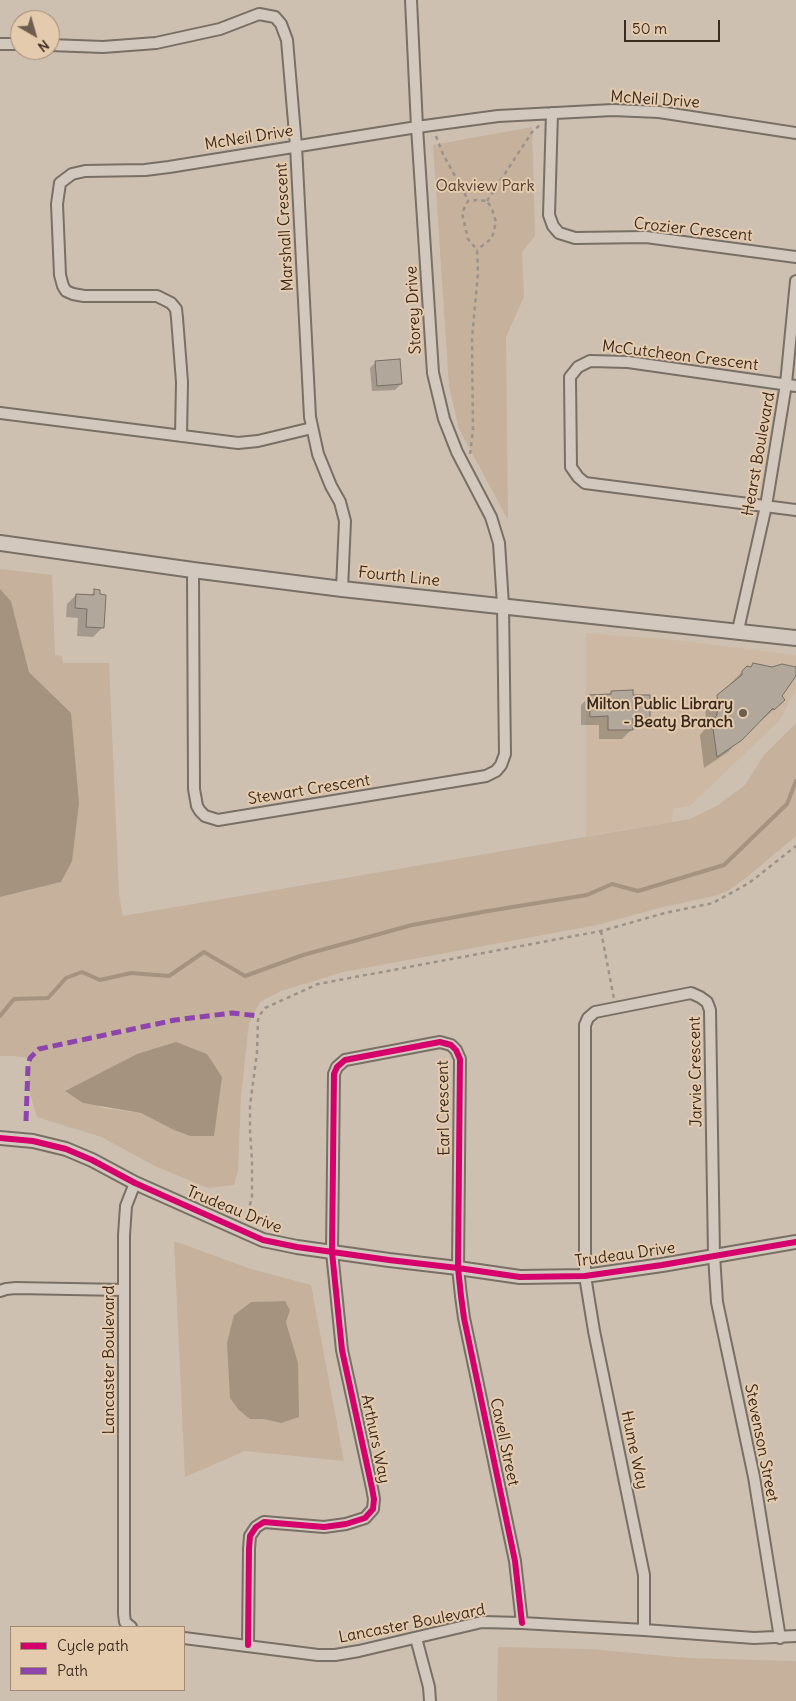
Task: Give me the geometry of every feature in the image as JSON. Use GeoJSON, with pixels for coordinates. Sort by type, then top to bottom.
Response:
{"type":"FeatureCollection","features":[{"type":"Feature","properties":{"kind":"main road","name":"Fourth Line"},"geometry":{"type":"LineString","coordinates":[[0,543],[342,589],[738,630],[796,638]]}},
{"type":"Feature","properties":{"kind":"street","name":"Storey Drive"},"geometry":{"type":"LineString","coordinates":[[411,0],[433,373],[444,420],[457,452],[491,516],[499,543],[503,605]]}},
{"type":"Feature","properties":{"kind":"street","name":"Marshall Crescent"},"geometry":{"type":"LineString","coordinates":[[60,45],[104,47],[156,43],[220,30],[258,14],[275,17],[281,24],[286,40],[296,146],[309,404],[318,454],[331,486],[340,502],[345,521],[342,589]]}},
{"type":"Feature","properties":{"kind":"street","name":"McNeil Drive"},"geometry":{"type":"LineString","coordinates":[[181,436],[182,382],[176,309],[171,303],[157,296],[84,296],[66,291],[63,286],[60,274],[57,204],[60,183],[72,174],[85,170],[144,170],[498,116],[612,110],[659,112],[796,133]]}},
{"type":"Feature","properties":{"kind":"street","name":"Crozier Crescent"},"geometry":{"type":"LineString","coordinates":[[552,114],[550,215],[559,233],[574,238],[646,237],[796,257]]}},
{"type":"Feature","properties":{"kind":"street","name":"Hearst Boulevard"},"geometry":{"type":"LineString","coordinates":[[738,630],[791,385],[796,281]]}},
{"type":"Feature","properties":{"kind":"street","name":"McCutcheon Crescent"},"geometry":{"type":"LineString","coordinates":[[766,506],[586,483],[578,477],[571,467],[570,377],[578,367],[590,361],[618,362],[791,385]]}},
{"type":"Feature","properties":{"kind":"street"},"geometry":{"type":"LineString","coordinates":[[0,413],[238,443],[258,442],[312,428]]}},
{"type":"Feature","properties":{"kind":"street"},"geometry":{"type":"LineString","coordinates":[[766,506],[796,510]]}},
{"type":"Feature","properties":{"kind":"street","name":"Stewart Crescent"},"geometry":{"type":"LineString","coordinates":[[194,570],[194,789],[200,812],[210,819],[218,820],[486,776],[496,772],[505,754],[503,605]]}},
{"type":"Feature","properties":{"kind":"street","name":"Jarvie Crescent"},"geometry":{"type":"LineString","coordinates":[[586,1276],[585,1025],[588,1018],[595,1012],[691,993],[707,1002],[710,1010],[714,1255]]}},
{"type":"Feature","properties":{"kind":"street","name":"Earl Crescent"},"geometry":{"type":"LineString","coordinates":[[332,1252],[334,1074],[337,1067],[344,1060],[359,1056],[440,1042],[451,1045],[460,1058],[458,1268]]}},
{"type":"Feature","properties":{"kind":"street","name":"Trudeau Drive"},"geometry":{"type":"LineString","coordinates":[[0,1138],[33,1141],[66,1149],[136,1183],[264,1240],[297,1247],[520,1277],[586,1276],[633,1270],[796,1242]]}},
{"type":"Feature","properties":{"kind":"street","name":"Lancaster Boulevard"},"geometry":{"type":"LineString","coordinates":[[130,1626],[125,1622],[124,1614],[125,1217],[126,1206],[136,1183]]}},
{"type":"Feature","properties":{"kind":"street","name":"Arthurs Way"},"geometry":{"type":"LineString","coordinates":[[248,1645],[249,1549],[250,1536],[256,1527],[264,1522],[324,1527],[346,1524],[366,1518],[373,1509],[372,1488],[342,1350],[332,1252]]}},
{"type":"Feature","properties":{"kind":"street","name":"Stevenson Street"},"geometry":{"type":"LineString","coordinates":[[714,1255],[717,1302],[754,1477],[780,1638]]}},
{"type":"Feature","properties":{"kind":"street","name":"Cavell Street"},"geometry":{"type":"LineString","coordinates":[[458,1268],[464,1318],[515,1561],[522,1622]]}},
{"type":"Feature","properties":{"kind":"street","name":"Hume Way"},"geometry":{"type":"LineString","coordinates":[[586,1276],[594,1331],[644,1575],[644,1630]]}},
{"type":"Feature","properties":{"kind":"street"},"geometry":{"type":"LineString","coordinates":[[0,1291],[16,1288],[124,1290]]}},
{"type":"Feature","properties":{"kind":"street","name":"Lancaster Boulevard"},"geometry":{"type":"LineString","coordinates":[[185,1638],[318,1655],[335,1655],[482,1622],[522,1622],[754,1638],[796,1636]]}},
{"type":"Feature","properties":{"kind":"street"},"geometry":{"type":"LineString","coordinates":[[416,1638],[429,1687],[430,1701]]}},
{"type":"Feature","properties":{"kind":"path"},"geometry":{"type":"LineString","coordinates":[[487,201],[532,132],[552,114]]}},
{"type":"Feature","properties":{"kind":"path"},"geometry":{"type":"LineString","coordinates":[[432,125],[442,154],[468,201]]}},
{"type":"Feature","properties":{"kind":"path"},"geometry":{"type":"LineString","coordinates":[[468,201],[487,201]]}},
{"type":"Feature","properties":{"kind":"path"},"geometry":{"type":"LineString","coordinates":[[468,201],[462,213],[468,239],[477,250],[478,273],[472,338],[472,430],[469,474]]}},
{"type":"Feature","properties":{"kind":"path"},"geometry":{"type":"LineString","coordinates":[[477,250],[492,238],[496,222],[487,201]]}},
{"type":"Feature","properties":{"kind":"path"},"geometry":{"type":"LineString","coordinates":[[248,1213],[252,1196],[250,1106],[257,1052],[258,1020],[265,1008],[318,984],[601,931],[664,913],[713,903],[749,884],[796,846]]}},
{"type":"Feature","properties":{"kind":"path"},"geometry":{"type":"LineString","coordinates":[[601,931],[616,1007]]}},
{"type":"Feature","properties":{"kind":"shaded area"},"geometry":{"type":"Polygon","coordinates":[[[0,589],[11,601],[29,672],[71,713],[79,803],[72,861],[61,882],[0,897],[0,589]]]}},
{"type":"Feature","properties":{"kind":"shaded area"},"geometry":{"type":"Polygon","coordinates":[[[586,633],[675,640],[796,655],[796,689],[780,720],[690,806],[673,809],[672,822],[586,836],[586,633]]]}},
{"type":"Feature","properties":{"kind":"shaded area"},"geometry":{"type":"Polygon","coordinates":[[[176,1042],[207,1054],[222,1077],[214,1136],[190,1136],[141,1113],[83,1103],[65,1091],[137,1054],[176,1042]]]}},
{"type":"Feature","properties":{"kind":"shaded area"},"geometry":{"type":"Polygon","coordinates":[[[285,1301],[290,1310],[286,1322],[298,1363],[299,1417],[281,1423],[263,1419],[250,1419],[239,1410],[230,1398],[227,1343],[234,1315],[251,1302],[285,1301]]]}},
{"type":"Feature","properties":{"kind":"green space","name":"Oakview Park"},"geometry":{"type":"Polygon","coordinates":[[[532,127],[535,236],[522,252],[524,297],[506,337],[508,520],[459,429],[449,386],[433,145],[532,127]]]}},
{"type":"Feature","properties":{"kind":"green space"},"geometry":{"type":"Polygon","coordinates":[[[0,569],[52,575],[55,655],[62,656],[63,663],[109,663],[119,894],[123,916],[690,819],[718,805],[745,785],[764,755],[796,723],[796,836],[728,891],[714,896],[659,908],[597,925],[343,972],[281,991],[260,1002],[249,1023],[241,1097],[238,1171],[234,1185],[208,1188],[157,1167],[101,1137],[37,1117],[28,1087],[30,1058],[0,1056],[0,897],[61,882],[53,695],[29,672],[11,601],[0,589],[0,569]],[[137,1054],[65,1091],[103,1108],[141,1113],[172,1129],[137,1054]]]}},
{"type":"Feature","properties":{"kind":"green space"},"geometry":{"type":"Polygon","coordinates":[[[174,1241],[251,1269],[311,1285],[344,1461],[245,1451],[185,1477],[174,1241]],[[285,1301],[251,1302],[234,1315],[263,1419],[281,1423],[298,1363],[286,1322],[290,1310],[285,1301]]]}},
{"type":"Feature","properties":{"kind":"green space"},"geometry":{"type":"Polygon","coordinates":[[[498,1647],[591,1649],[687,1658],[796,1661],[796,1701],[497,1701],[498,1647]]]}},
{"type":"Feature","properties":{"kind":"building"},"geometry":{"type":"Polygon","coordinates":[[[400,359],[402,384],[377,386],[375,361],[400,359]]]}},
{"type":"Feature","properties":{"kind":"building"},"geometry":{"type":"Polygon","coordinates":[[[94,589],[100,590],[100,594],[106,595],[104,628],[86,627],[87,609],[75,608],[76,594],[94,595],[94,589]]]}},
{"type":"Feature","properties":{"kind":"building","name":"Milton Public Library - Beaty Branch"},"geometry":{"type":"Polygon","coordinates":[[[753,663],[772,667],[782,664],[796,667],[796,676],[782,696],[785,700],[774,710],[773,708],[742,740],[717,757],[712,721],[717,715],[717,695],[742,675],[742,671],[747,666],[751,667],[753,663]]]}},
{"type":"Feature","properties":{"kind":"building"},"geometry":{"type":"Polygon","coordinates":[[[633,690],[633,695],[650,695],[650,718],[633,718],[633,730],[608,730],[608,716],[590,717],[589,695],[633,690]]]}},
{"type":"Feature","properties":{"kind":"waterway"},"geometry":{"type":"LineString","coordinates":[[0,1016],[14,999],[48,998],[66,978],[82,972],[100,980],[131,973],[169,976],[204,952],[245,976],[303,955],[412,925],[587,895],[612,884],[638,891],[724,865],[787,804],[796,781]]}},
{"type":"Feature","properties":{"kind":"marked path"},"geometry":{"type":"LineString","coordinates":[[26,1121],[28,1066],[30,1058],[39,1049],[175,1020],[232,1013],[259,1016]]}},
{"type":"Feature","properties":{"kind":"cycle path"},"geometry":{"type":"LineString","coordinates":[[248,1645],[249,1549],[250,1536],[256,1527],[264,1522],[324,1527],[346,1524],[365,1518],[373,1509],[372,1488],[342,1350],[332,1252],[334,1074],[337,1067],[345,1060],[440,1042],[451,1045],[456,1050],[460,1059],[458,1268],[461,1296],[515,1561],[522,1623]]}},
{"type":"Feature","properties":{"kind":"cycle path"},"geometry":{"type":"LineString","coordinates":[[0,1138],[33,1141],[66,1149],[92,1160],[135,1183],[263,1240],[297,1247],[389,1260],[520,1277],[585,1276],[796,1242]]}},
{"type":"Feature","properties":{"kind":"place","name":"Milton Public Library - Beaty Branch"},"geometry":{"type":"Point","coordinates":[743,713]}}]}
